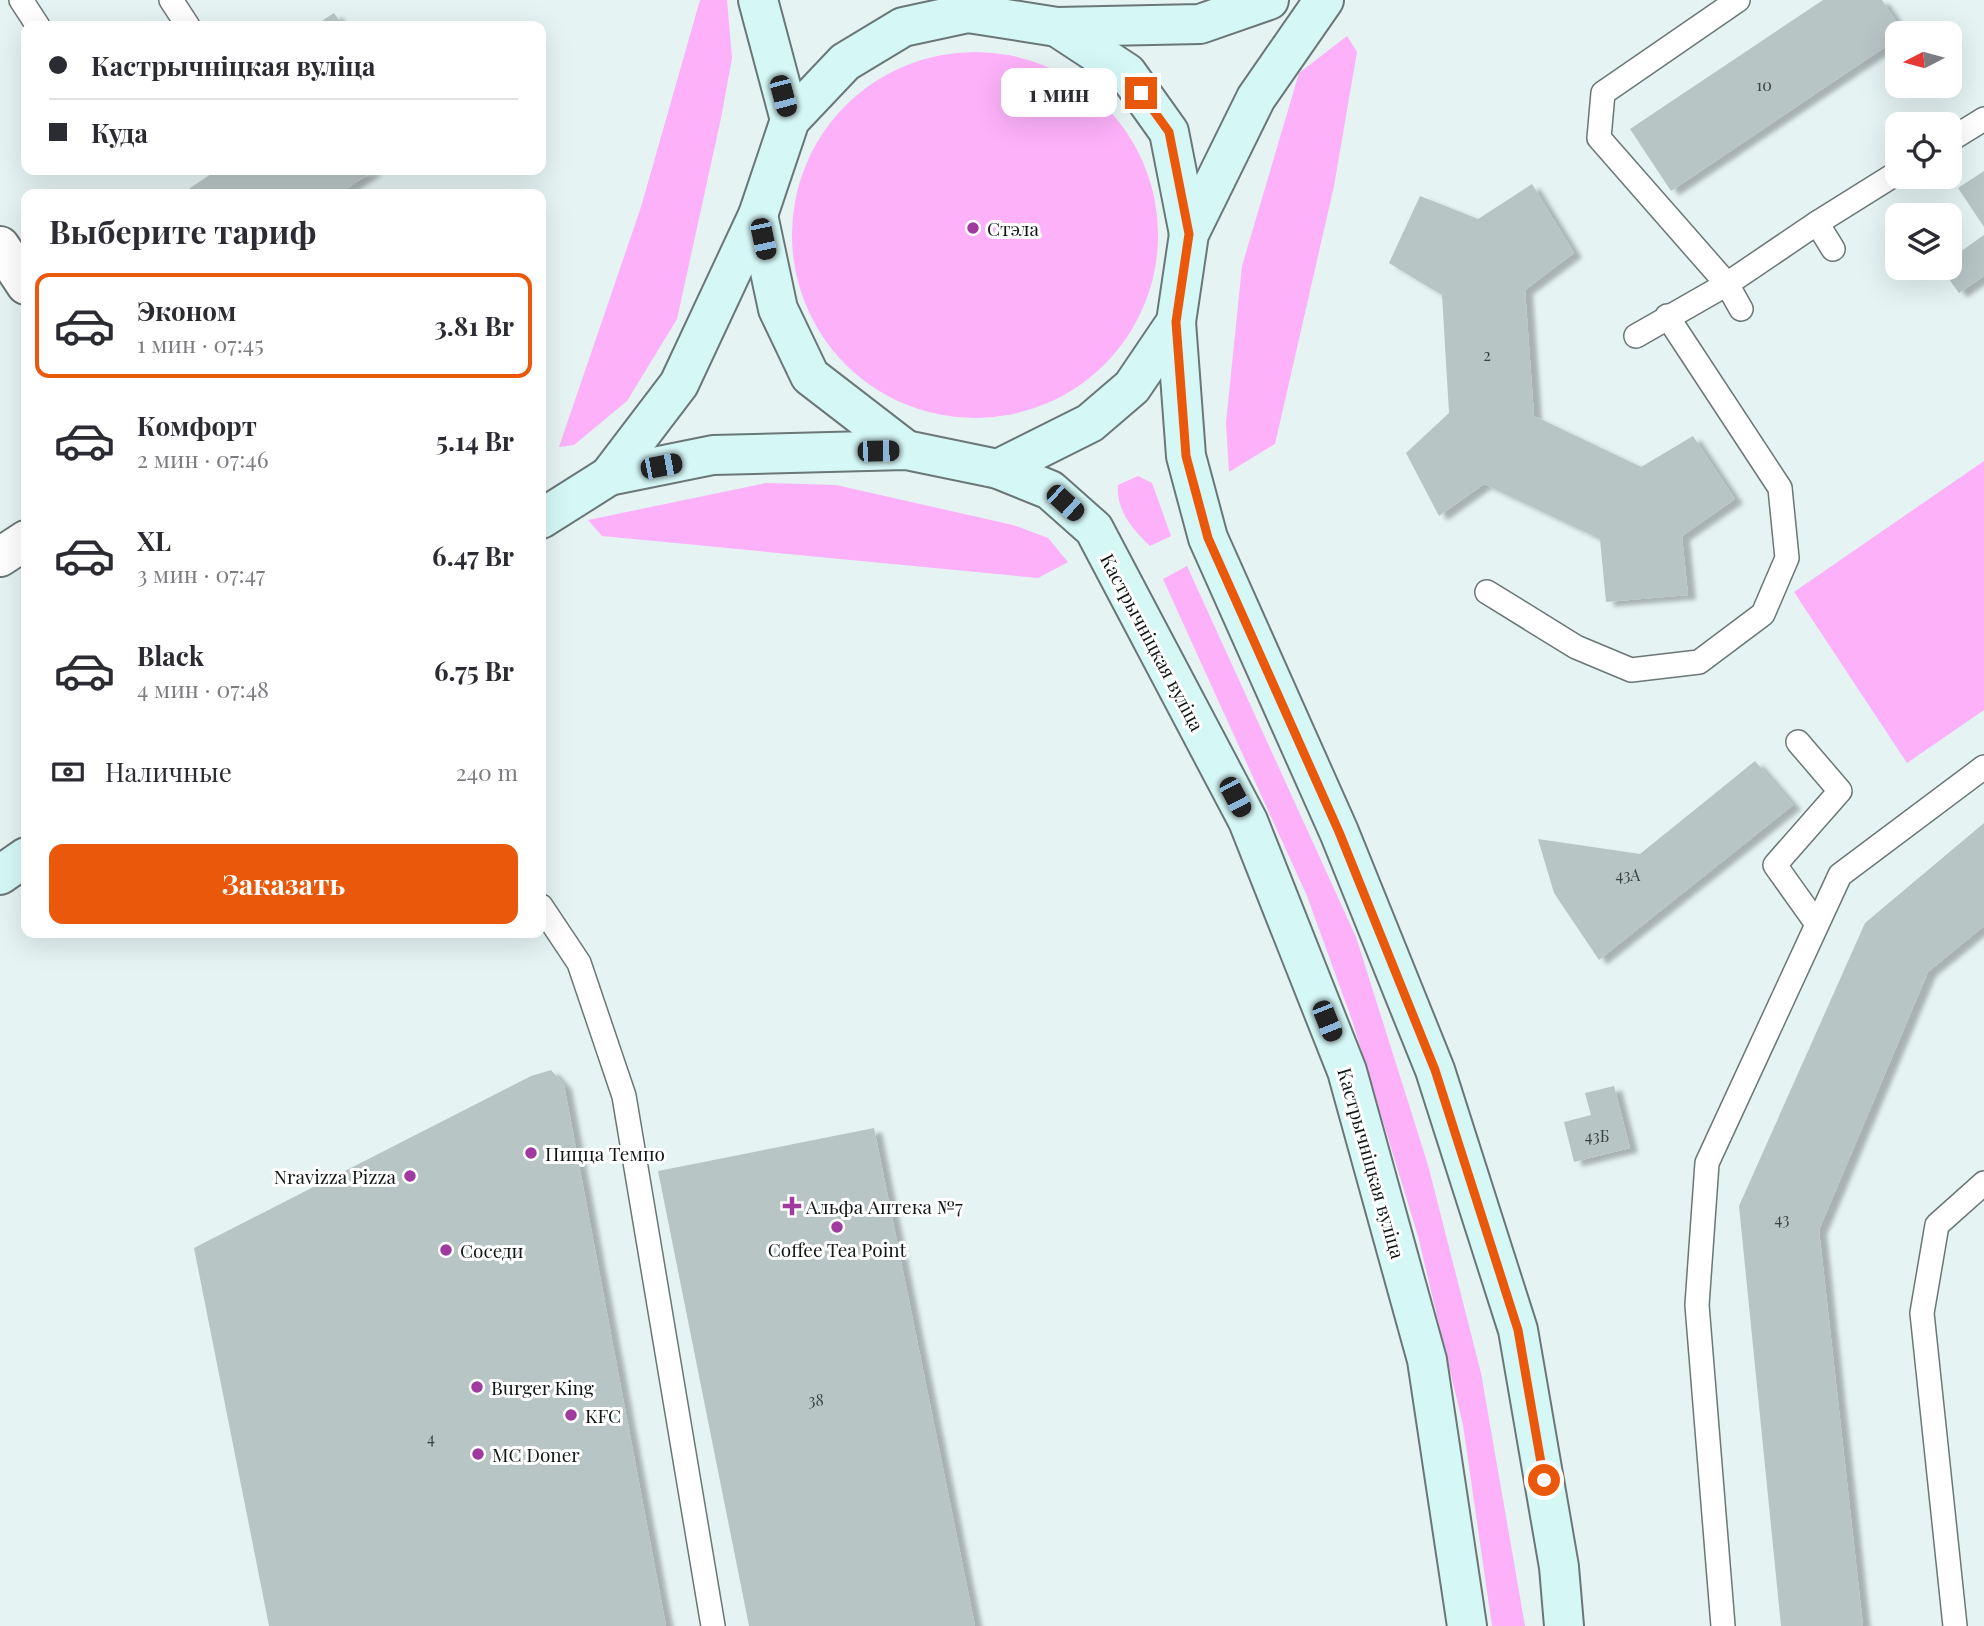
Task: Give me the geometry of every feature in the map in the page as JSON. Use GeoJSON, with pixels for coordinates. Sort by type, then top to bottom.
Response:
{"type":"FeatureCollection","features":[{"type":"Feature","properties":{"kind":"main road"},"geometry":{"type":"LineString","coordinates":[[758,0],[790,120]]}},
{"type":"Feature","properties":{"kind":"main road"},"geometry":{"type":"LineString","coordinates":[[610,476],[679,384],[758,215],[790,120],[845,62],[903,27],[959,6],[1057,27],[1200,23],[1269,0]]}},
{"type":"Feature","properties":{"kind":"main road"},"geometry":{"type":"LineString","coordinates":[[1324,0],[1256,98],[1189,234],[1176,322],[1186,456],[1208,538],[1339,832],[1435,1070],[1518,1330],[1559,1567],[1564,1626]]}},
{"type":"Feature","properties":{"kind":"main road"},"geometry":{"type":"LineString","coordinates":[[1057,27],[1127,73],[1169,132],[1189,234]]}},
{"type":"Feature","properties":{"kind":"main road"},"geometry":{"type":"LineString","coordinates":[[758,215],[778,309],[810,376],[906,450]]}},
{"type":"Feature","properties":{"kind":"main road"},"geometry":{"type":"LineString","coordinates":[[998,469],[1090,423],[1132,387],[1176,322]]}},
{"type":"Feature","properties":{"kind":"main road"},"geometry":{"type":"LineString","coordinates":[[546,516],[610,476],[713,455],[906,450]]}},
{"type":"Feature","properties":{"kind":"main road","name":"Кастрычніцкая вуліца"},"geometry":{"type":"LineString","coordinates":[[906,450],[998,469],[1050,490],[1094,529],[1248,821],[1347,1071],[1427,1360],[1467,1626]]}},
{"type":"Feature","properties":{"kind":"main road"},"geometry":{"type":"LineString","coordinates":[[0,874],[21,860]]}},
{"type":"Feature","properties":{"kind":"street"},"geometry":{"type":"LineString","coordinates":[[0,246],[21,278]]}},
{"type":"Feature","properties":{"kind":"street"},"geometry":{"type":"LineString","coordinates":[[0,557],[21,543]]}},
{"type":"Feature","properties":{"kind":"lane"},"geometry":{"type":"LineString","coordinates":[[20,0],[35,21]]}},
{"type":"Feature","properties":{"kind":"lane"},"geometry":{"type":"LineString","coordinates":[[171,0],[185,21]]}},
{"type":"Feature","properties":{"kind":"lane"},"geometry":{"type":"LineString","coordinates":[[1738,0],[1603,93],[1599,138],[1727,284],[1741,309]]}},
{"type":"Feature","properties":{"kind":"lane"},"geometry":{"type":"LineString","coordinates":[[1962,133],[1984,119]]}},
{"type":"Feature","properties":{"kind":"lane"},"geometry":{"type":"LineString","coordinates":[[1636,336],[1727,284],[1885,180]]}},
{"type":"Feature","properties":{"kind":"lane"},"geometry":{"type":"LineString","coordinates":[[1817,223],[1833,249]]}},
{"type":"Feature","properties":{"kind":"lane"},"geometry":{"type":"LineString","coordinates":[[1488,592],[1576,647],[1631,670],[1699,662],[1763,614],[1787,558],[1780,488],[1667,316]]}},
{"type":"Feature","properties":{"kind":"lane"},"geometry":{"type":"LineString","coordinates":[[1798,742],[1840,792],[1775,864],[1817,924]]}},
{"type":"Feature","properties":{"kind":"lane"},"geometry":{"type":"LineString","coordinates":[[1723,1626],[1697,1306],[1707,1163],[1840,875],[1984,767]]}},
{"type":"Feature","properties":{"kind":"lane"},"geometry":{"type":"LineString","coordinates":[[546,913],[579,963],[624,1096],[713,1626]]}},
{"type":"Feature","properties":{"kind":"lane"},"geometry":{"type":"LineString","coordinates":[[1955,1626],[1922,1313],[1937,1225],[1984,1183]]}},
{"type":"Feature","properties":{"kind":"shaded area"},"geometry":{"type":"Polygon","coordinates":[[[700,0],[727,0],[732,58],[677,319],[627,401],[574,445],[559,447],[641,207],[700,0]]]}},
{"type":"Feature","properties":{"kind":"shaded area"},"geometry":{"type":"Polygon","coordinates":[[[1347,36],[1357,52],[1334,186],[1275,444],[1229,472],[1226,423],[1242,266],[1299,73],[1347,36]]]}},
{"type":"Feature","properties":{"kind":"shaded area"},"geometry":{"type":"Polygon","coordinates":[[[975,52],[1011,55],[1045,66],[1077,83],[1105,105],[1127,133],[1144,165],[1155,199],[1158,235],[1155,271],[1144,305],[1127,337],[1105,365],[1077,387],[1045,404],[1011,415],[975,418],[939,415],[905,404],[873,387],[845,365],[823,337],[806,305],[795,271],[792,235],[795,199],[806,165],[823,133],[845,105],[873,83],[905,66],[939,55],[975,52]]]}},
{"type":"Feature","properties":{"kind":"shaded area"},"geometry":{"type":"Polygon","coordinates":[[[1984,461],[1984,710],[1907,763],[1794,592],[1984,461]]]}},
{"type":"Feature","properties":{"kind":"shaded area"},"geometry":{"type":"Polygon","coordinates":[[[1138,476],[1152,483],[1171,536],[1150,546],[1126,519],[1118,494],[1118,485],[1138,476]]]}},
{"type":"Feature","properties":{"kind":"shaded area"},"geometry":{"type":"Polygon","coordinates":[[[766,483],[836,485],[1013,525],[1048,538],[1068,562],[1038,578],[602,536],[588,520],[766,483]]]}},
{"type":"Feature","properties":{"kind":"shaded area"},"geometry":{"type":"Polygon","coordinates":[[[1187,566],[1356,937],[1428,1165],[1481,1373],[1525,1626],[1492,1626],[1463,1425],[1418,1236],[1352,1020],[1307,896],[1163,579],[1187,566]]]}},
{"type":"Feature","properties":{"kind":"building"},"geometry":{"type":"Polygon","coordinates":[[[1823,0],[1882,0],[1896,21],[1885,21],[1885,47],[1671,191],[1630,129],[1823,0]]]}},
{"type":"Feature","properties":{"kind":"building"},"geometry":{"type":"Polygon","coordinates":[[[334,13],[340,21],[322,21],[334,13]]]}},
{"type":"Feature","properties":{"kind":"building"},"geometry":{"type":"Polygon","coordinates":[[[1984,171],[1984,227],[1959,189],[1962,189],[1962,185],[1984,171]]]}},
{"type":"Feature","properties":{"kind":"building"},"geometry":{"type":"Polygon","coordinates":[[[210,175],[367,175],[346,189],[188,189],[210,175]]]}},
{"type":"Feature","properties":{"kind":"building"},"geometry":{"type":"Polygon","coordinates":[[[1532,184],[1574,253],[1525,290],[1534,416],[1641,467],[1693,436],[1735,499],[1682,536],[1688,595],[1606,602],[1600,539],[1484,484],[1439,516],[1406,453],[1449,413],[1442,295],[1389,263],[1420,196],[1478,219],[1532,184]]]}},
{"type":"Feature","properties":{"kind":"building"},"geometry":{"type":"Polygon","coordinates":[[[1984,235],[1984,276],[1959,293],[1950,280],[1962,280],[1962,251],[1984,235]]]}},
{"type":"Feature","properties":{"kind":"building"},"geometry":{"type":"Polygon","coordinates":[[[1755,761],[1793,805],[1599,960],[1554,893],[1538,839],[1640,854],[1755,761]]]}},
{"type":"Feature","properties":{"kind":"building"},"geometry":{"type":"Polygon","coordinates":[[[1984,823],[1984,926],[1928,972],[1819,1230],[1863,1626],[1781,1626],[1739,1206],[1865,923],[1984,823]]]}},
{"type":"Feature","properties":{"kind":"building"},"geometry":{"type":"Polygon","coordinates":[[[551,1070],[564,1085],[666,1626],[269,1626],[194,1248],[531,1076],[551,1070]]]}},
{"type":"Feature","properties":{"kind":"building"},"geometry":{"type":"Polygon","coordinates":[[[1614,1086],[1630,1148],[1574,1162],[1564,1122],[1591,1115],[1585,1093],[1614,1086]]]}},
{"type":"Feature","properties":{"kind":"building"},"geometry":{"type":"Polygon","coordinates":[[[874,1128],[975,1626],[749,1626],[658,1171],[874,1128]]]}},
{"type":"Feature","properties":{"kind":"place","name":"Стэла"},"geometry":{"type":"Point","coordinates":[973,228]}},
{"type":"Feature","properties":{"kind":"place","name":"Пицца Темпо"},"geometry":{"type":"Point","coordinates":[531,1153]}},
{"type":"Feature","properties":{"kind":"place","name":"Nravizza Pizza"},"geometry":{"type":"Point","coordinates":[410,1176]}},
{"type":"Feature","properties":{"kind":"place","name":"Альфа Аптека №7"},"geometry":{"type":"Point","coordinates":[792,1206]}},
{"type":"Feature","properties":{"kind":"place","name":"Coffee Tea Point"},"geometry":{"type":"Point","coordinates":[837,1227]}},
{"type":"Feature","properties":{"kind":"place","name":"Соседи"},"geometry":{"type":"Point","coordinates":[446,1250]}},
{"type":"Feature","properties":{"kind":"place","name":"Burger King"},"geometry":{"type":"Point","coordinates":[477,1387]}},
{"type":"Feature","properties":{"kind":"place","name":"KFC"},"geometry":{"type":"Point","coordinates":[571,1415]}},
{"type":"Feature","properties":{"kind":"place","name":"MC Doner"},"geometry":{"type":"Point","coordinates":[478,1454]}},
{"type":"Feature","properties":{"kind":"route"},"geometry":{"type":"LineString","coordinates":[[1141,93],[1169,132],[1189,234],[1176,322],[1180,392],[1186,456],[1208,538],[1339,832],[1435,1070],[1518,1330],[1544,1480]]}}]}
